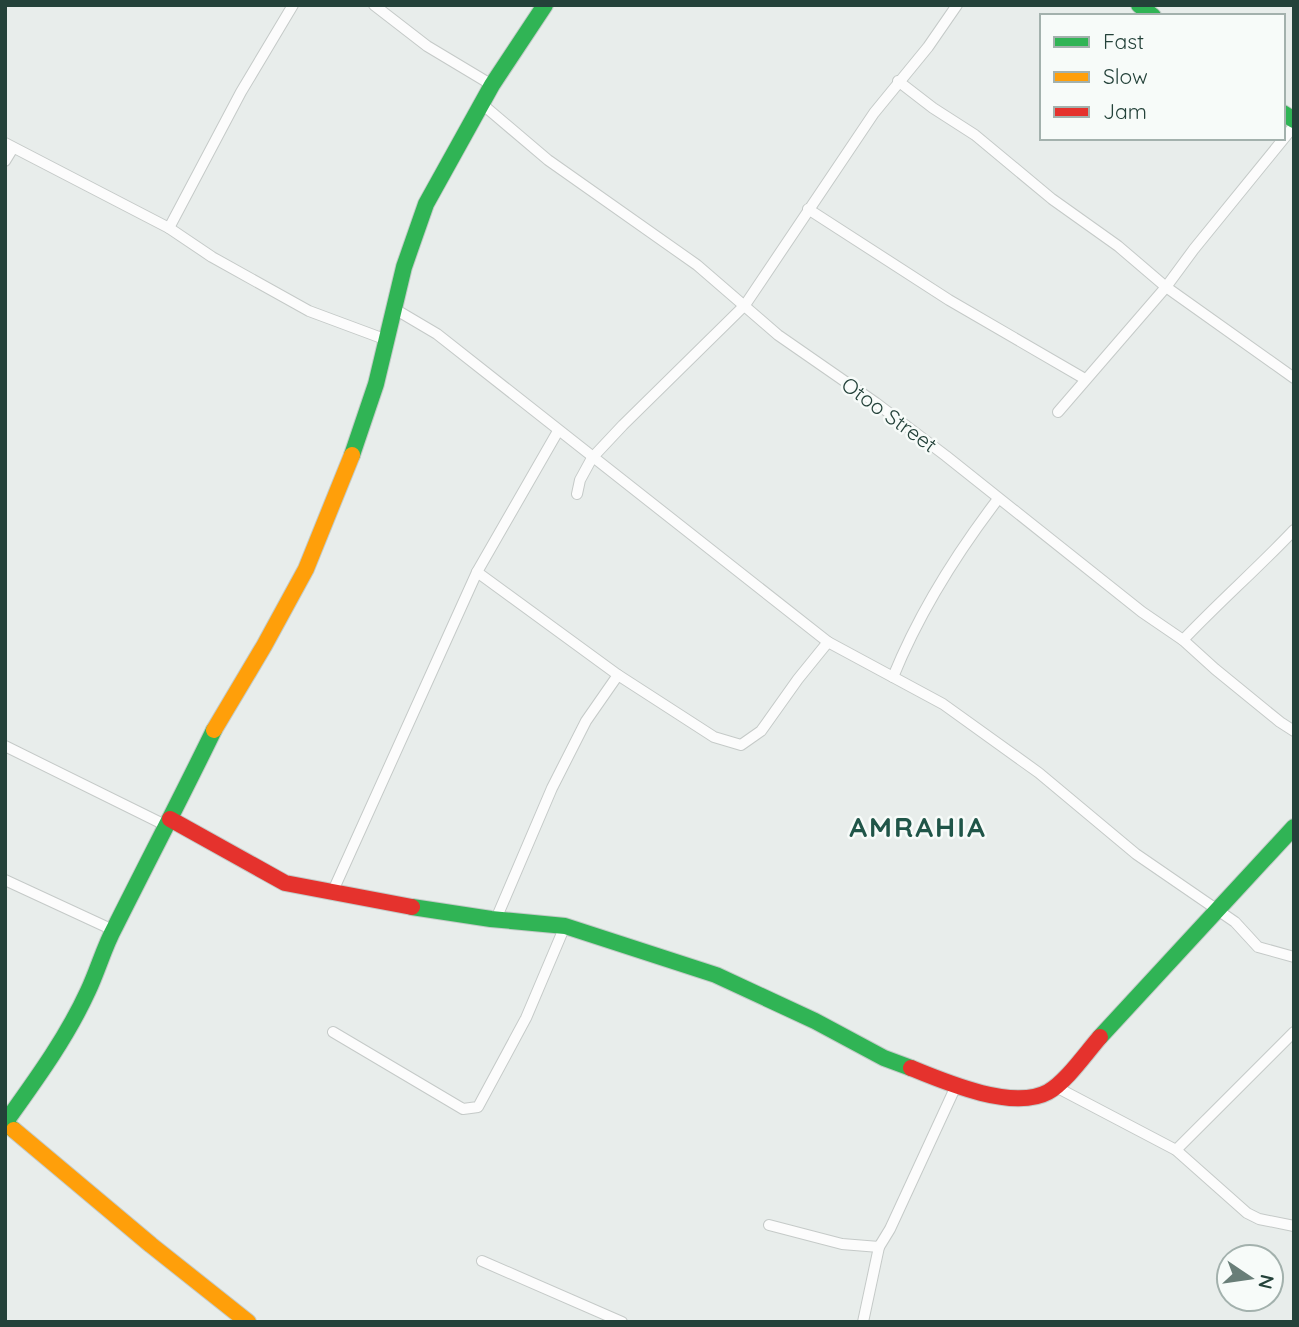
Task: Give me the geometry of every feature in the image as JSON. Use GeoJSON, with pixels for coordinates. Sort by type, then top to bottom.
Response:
{"type":"FeatureCollection","features":[{"type":"Feature","properties":{"kind":"street"},"geometry":{"type":"LineString","coordinates":[[169,228],[241,92],[293,5]]}},
{"type":"Feature","properties":{"kind":"street"},"geometry":{"type":"LineString","coordinates":[[374,5],[427,46],[492,85]]}},
{"type":"Feature","properties":{"kind":"street"},"geometry":{"type":"LineString","coordinates":[[248,1322],[150,1245],[5,1123],[53,1056],[66,1033],[88,991],[113,930],[217,723],[264,646],[306,569],[355,449],[376,384],[393,308],[426,204],[492,85],[545,5]]}},
{"type":"Feature","properties":{"kind":"street"},"geometry":{"type":"LineString","coordinates":[[577,494],[580,480],[592,458],[622,425],[745,305],[808,209],[898,81],[928,47],[957,5]]}},
{"type":"Feature","properties":{"kind":"street"},"geometry":{"type":"LineString","coordinates":[[898,81],[975,135],[1052,199],[1118,246],[1166,287],[1294,378]]}},
{"type":"Feature","properties":{"kind":"street","name":"Otoo Street"},"geometry":{"type":"LineString","coordinates":[[482,104],[548,160],[697,265],[778,335],[876,403],[1142,612],[1183,640],[1279,722],[1294,731]]}},
{"type":"Feature","properties":{"kind":"street"},"geometry":{"type":"LineString","coordinates":[[1058,412],[1085,379],[1124,339],[1283,140]]}},
{"type":"Feature","properties":{"kind":"street"},"geometry":{"type":"LineString","coordinates":[[5,161],[9,146],[169,228],[212,257],[309,311],[387,340]]}},
{"type":"Feature","properties":{"kind":"street"},"geometry":{"type":"LineString","coordinates":[[808,209],[949,300],[1085,379]]}},
{"type":"Feature","properties":{"kind":"street"},"geometry":{"type":"LineString","coordinates":[[393,308],[437,334],[828,642],[943,704],[1039,773],[1136,854],[1235,922],[1258,947],[1294,957]]}},
{"type":"Feature","properties":{"kind":"street"},"geometry":{"type":"LineString","coordinates":[[332,893],[477,572],[558,431]]}},
{"type":"Feature","properties":{"kind":"street"},"geometry":{"type":"LineString","coordinates":[[893,677],[908,640],[930,598],[998,499]]}},
{"type":"Feature","properties":{"kind":"street"},"geometry":{"type":"LineString","coordinates":[[1183,640],[1294,530]]}},
{"type":"Feature","properties":{"kind":"street"},"geometry":{"type":"LineString","coordinates":[[477,572],[618,675],[715,737],[741,746],[761,731],[828,642]]}},
{"type":"Feature","properties":{"kind":"street"},"geometry":{"type":"LineString","coordinates":[[496,919],[552,788],[586,721],[618,675]]}},
{"type":"Feature","properties":{"kind":"street"},"geometry":{"type":"LineString","coordinates":[[5,746],[169,823],[285,883],[496,919],[565,926],[716,975],[815,1021],[884,1058],[956,1086],[1006,1097],[1025,1098],[1045,1094],[1056,1087],[1294,827]]}},
{"type":"Feature","properties":{"kind":"street"},"geometry":{"type":"LineString","coordinates":[[5,880],[113,930]]}},
{"type":"Feature","properties":{"kind":"street"},"geometry":{"type":"LineString","coordinates":[[333,1032],[463,1109],[475,1109],[526,1018],[565,926]]}},
{"type":"Feature","properties":{"kind":"street"},"geometry":{"type":"LineString","coordinates":[[1176,1150],[1294,1032]]}},
{"type":"Feature","properties":{"kind":"street"},"geometry":{"type":"LineString","coordinates":[[863,1322],[879,1247],[890,1229],[956,1086]]}},
{"type":"Feature","properties":{"kind":"street"},"geometry":{"type":"LineString","coordinates":[[1056,1087],[1176,1150],[1247,1213],[1259,1219],[1294,1226]]}},
{"type":"Feature","properties":{"kind":"street"},"geometry":{"type":"LineString","coordinates":[[769,1225],[842,1244],[879,1247]]}},
{"type":"Feature","properties":{"kind":"street"},"geometry":{"type":"LineString","coordinates":[[482,1261],[622,1322]]}},
{"type":"Feature","properties":{"kind":"traffic: fast"},"geometry":{"type":"LineString","coordinates":[[352,455],[376,384],[404,267],[426,204],[492,85],[545,5]]}},
{"type":"Feature","properties":{"kind":"traffic: fast"},"geometry":{"type":"LineString","coordinates":[[1139,5],[1150,14]]}},
{"type":"Feature","properties":{"kind":"traffic: fast"},"geometry":{"type":"LineString","coordinates":[[1285,114],[1294,120]]}},
{"type":"Feature","properties":{"kind":"traffic: fast"},"geometry":{"type":"LineString","coordinates":[[14,1130],[5,1123],[70,1026],[92,983],[111,935],[214,730]]}},
{"type":"Feature","properties":{"kind":"traffic: fast"},"geometry":{"type":"LineString","coordinates":[[1100,1037],[1294,827]]}},
{"type":"Feature","properties":{"kind":"traffic: fast"},"geometry":{"type":"LineString","coordinates":[[412,907],[491,919],[565,926],[716,975],[815,1021],[884,1058],[911,1068]]}},
{"type":"Feature","properties":{"kind":"traffic: slow"},"geometry":{"type":"LineString","coordinates":[[214,730],[306,569],[352,455]]}},
{"type":"Feature","properties":{"kind":"traffic: slow"},"geometry":{"type":"LineString","coordinates":[[14,1130],[248,1322]]}},
{"type":"Feature","properties":{"kind":"traffic: jam"},"geometry":{"type":"LineString","coordinates":[[170,819],[285,883],[412,907]]}},
{"type":"Feature","properties":{"kind":"traffic: jam"},"geometry":{"type":"LineString","coordinates":[[911,1068],[979,1092],[1017,1098],[1033,1097],[1048,1092],[1062,1081],[1100,1037]]}},
{"type":"Feature","properties":{"kind":"district","name":"AMRAHIA"},"geometry":{"type":"Point","coordinates":[918,827]}}]}
